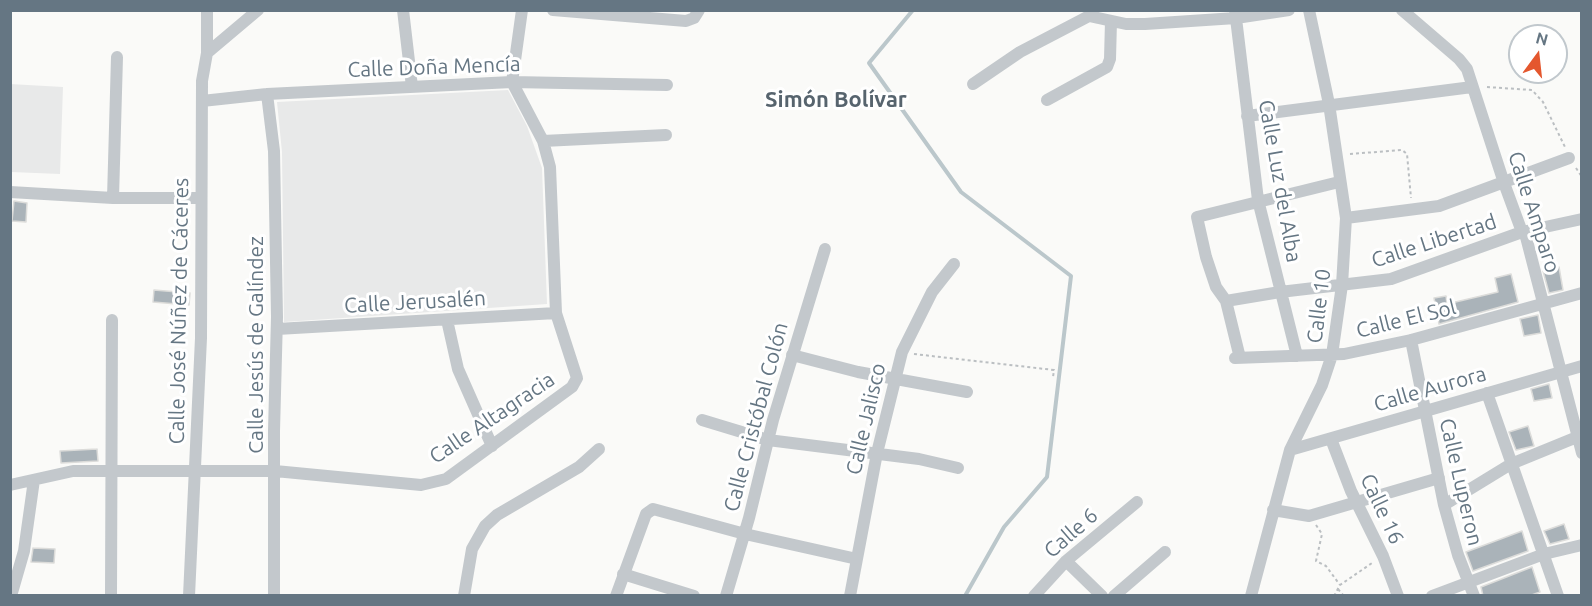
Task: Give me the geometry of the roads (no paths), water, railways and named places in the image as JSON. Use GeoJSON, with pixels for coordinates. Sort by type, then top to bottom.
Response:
{"type":"FeatureCollection","features":[{"type":"Feature","properties":{"kind":"street","name":"Calle José Núñez de Cáceres"},"geometry":{"type":"LineString","coordinates":[[189,596],[201,338],[202,81],[207,53],[207,10]]}},
{"type":"Feature","properties":{"kind":"street"},"geometry":{"type":"LineString","coordinates":[[207,53],[258,10]]}},
{"type":"Feature","properties":{"kind":"street"},"geometry":{"type":"LineString","coordinates":[[512,82],[522,10]]}},
{"type":"Feature","properties":{"kind":"street"},"geometry":{"type":"LineString","coordinates":[[553,10],[686,21],[699,11]]}},
{"type":"Feature","properties":{"kind":"street"},"geometry":{"type":"LineString","coordinates":[[973,84],[1005,61],[1089,16],[1111,21],[1145,24],[1289,10]]}},
{"type":"Feature","properties":{"kind":"street","name":"Calle 10"},"geometry":{"type":"LineString","coordinates":[[1251,596],[1290,450],[1322,385],[1332,355],[1342,285],[1346,218],[1329,104],[1309,10]]}},
{"type":"Feature","properties":{"kind":"street","name":"Calle Amparo"},"geometry":{"type":"LineString","coordinates":[[1402,10],[1460,59],[1467,69],[1504,183],[1522,232],[1526,237],[1560,373],[1579,436],[1581,453]]}},
{"type":"Feature","properties":{"kind":"street"},"geometry":{"type":"LineString","coordinates":[[402,13],[412,87]]}},
{"type":"Feature","properties":{"kind":"street","name":"Calle Luz del Alba"},"geometry":{"type":"LineString","coordinates":[[1236,14],[1258,200],[1297,356]]}},
{"type":"Feature","properties":{"kind":"street"},"geometry":{"type":"LineString","coordinates":[[1047,100],[1107,67],[1110,59],[1111,21]]}},
{"type":"Feature","properties":{"kind":"street"},"geometry":{"type":"LineString","coordinates":[[113,198],[117,57]]}},
{"type":"Feature","properties":{"kind":"street","name":"Calle Doña Mencía"},"geometry":{"type":"LineString","coordinates":[[202,100],[267,94],[512,82],[667,86]]}},
{"type":"Feature","properties":{"kind":"street","name":"Calle Altagracia"},"geometry":{"type":"LineString","coordinates":[[10,484],[73,471],[275,471],[421,485],[446,478],[576,383],[578,378],[556,314],[550,166],[543,141],[512,82]]}},
{"type":"Feature","properties":{"kind":"street"},"geometry":{"type":"LineString","coordinates":[[1247,116],[1472,87]]}},
{"type":"Feature","properties":{"kind":"street","name":"Calle Jesús de Galíndez"},"geometry":{"type":"LineString","coordinates":[[267,94],[274,151],[277,329],[274,596]]}},
{"type":"Feature","properties":{"kind":"street"},"geometry":{"type":"LineString","coordinates":[[543,141],[666,135]]}},
{"type":"Feature","properties":{"kind":"street"},"geometry":{"type":"LineString","coordinates":[[1346,218],[1439,206],[1569,158]]}},
{"type":"Feature","properties":{"kind":"street"},"geometry":{"type":"LineString","coordinates":[[1226,301],[1212,277],[1198,216],[1339,182]]}},
{"type":"Feature","properties":{"kind":"street"},"geometry":{"type":"LineString","coordinates":[[10,192],[113,198],[200,198]]}},
{"type":"Feature","properties":{"kind":"street","name":"Calle Libertad"},"geometry":{"type":"LineString","coordinates":[[1226,301],[1280,291],[1391,279],[1522,232],[1581,219]]}},
{"type":"Feature","properties":{"kind":"street","name":"Calle Cristóbal Colón"},"geometry":{"type":"LineString","coordinates":[[726,596],[745,534],[792,355],[825,249]]}},
{"type":"Feature","properties":{"kind":"street","name":"Calle Jalisco"},"geometry":{"type":"LineString","coordinates":[[850,596],[877,453],[902,352],[932,292],[954,264]]}},
{"type":"Feature","properties":{"kind":"street","name":"Calle El Sol"},"geometry":{"type":"LineString","coordinates":[[1226,301],[1238,358],[1332,355],[1411,340],[1581,293]]}},
{"type":"Feature","properties":{"kind":"street","name":"Calle Jerusalén"},"geometry":{"type":"LineString","coordinates":[[277,329],[556,314]]}},
{"type":"Feature","properties":{"kind":"street"},"geometry":{"type":"LineString","coordinates":[[111,596],[112,320]]}},
{"type":"Feature","properties":{"kind":"street"},"geometry":{"type":"LineString","coordinates":[[447,320],[458,369],[492,446]]}},
{"type":"Feature","properties":{"kind":"street","name":"Calle Luperon"},"geometry":{"type":"LineString","coordinates":[[1411,340],[1444,505],[1474,596]]}},
{"type":"Feature","properties":{"kind":"street"},"geometry":{"type":"LineString","coordinates":[[792,355],[858,372],[967,392]]}},
{"type":"Feature","properties":{"kind":"street","name":"Calle Aurora"},"geometry":{"type":"LineString","coordinates":[[1290,450],[1581,366]]}},
{"type":"Feature","properties":{"kind":"street"},"geometry":{"type":"LineString","coordinates":[[1487,393],[1558,596]]}},
{"type":"Feature","properties":{"kind":"street"},"geometry":{"type":"LineString","coordinates":[[702,420],[768,440],[877,453],[958,468]]}},
{"type":"Feature","properties":{"kind":"street"},"geometry":{"type":"LineString","coordinates":[[1444,505],[1511,464],[1579,436]]}},
{"type":"Feature","properties":{"kind":"street","name":"Calle 16"},"geometry":{"type":"LineString","coordinates":[[1331,439],[1383,556],[1398,596]]}},
{"type":"Feature","properties":{"kind":"street"},"geometry":{"type":"LineString","coordinates":[[464,596],[472,549],[485,526],[497,515],[579,467],[599,449]]}},
{"type":"Feature","properties":{"kind":"street"},"geometry":{"type":"LineString","coordinates":[[1273,510],[1309,516],[1439,478]]}},
{"type":"Feature","properties":{"kind":"street"},"geometry":{"type":"LineString","coordinates":[[11,596],[24,551],[34,480]]}},
{"type":"Feature","properties":{"kind":"street","name":"Calle 6"},"geometry":{"type":"LineString","coordinates":[[1034,596],[1066,561],[1137,502]]}},
{"type":"Feature","properties":{"kind":"street"},"geometry":{"type":"LineString","coordinates":[[616,596],[649,510],[857,559]]}},
{"type":"Feature","properties":{"kind":"street"},"geometry":{"type":"LineString","coordinates":[[1432,596],[1544,554],[1581,545]]}},
{"type":"Feature","properties":{"kind":"street"},"geometry":{"type":"LineString","coordinates":[[1114,596],[1165,552]]}},
{"type":"Feature","properties":{"kind":"street"},"geometry":{"type":"LineString","coordinates":[[1066,561],[1102,596]]}},
{"type":"Feature","properties":{"kind":"street"},"geometry":{"type":"LineString","coordinates":[[623,574],[694,596]]}},
{"type":"Feature","properties":{"kind":"waterway"},"geometry":{"type":"LineString","coordinates":[[913,10],[869,63],[961,192],[1071,276],[1047,477],[1004,527],[965,596]]}},
{"type":"Feature","properties":{"kind":"district","name":"Simón Bolívar"},"geometry":{"type":"Point","coordinates":[836,100]}}]}
